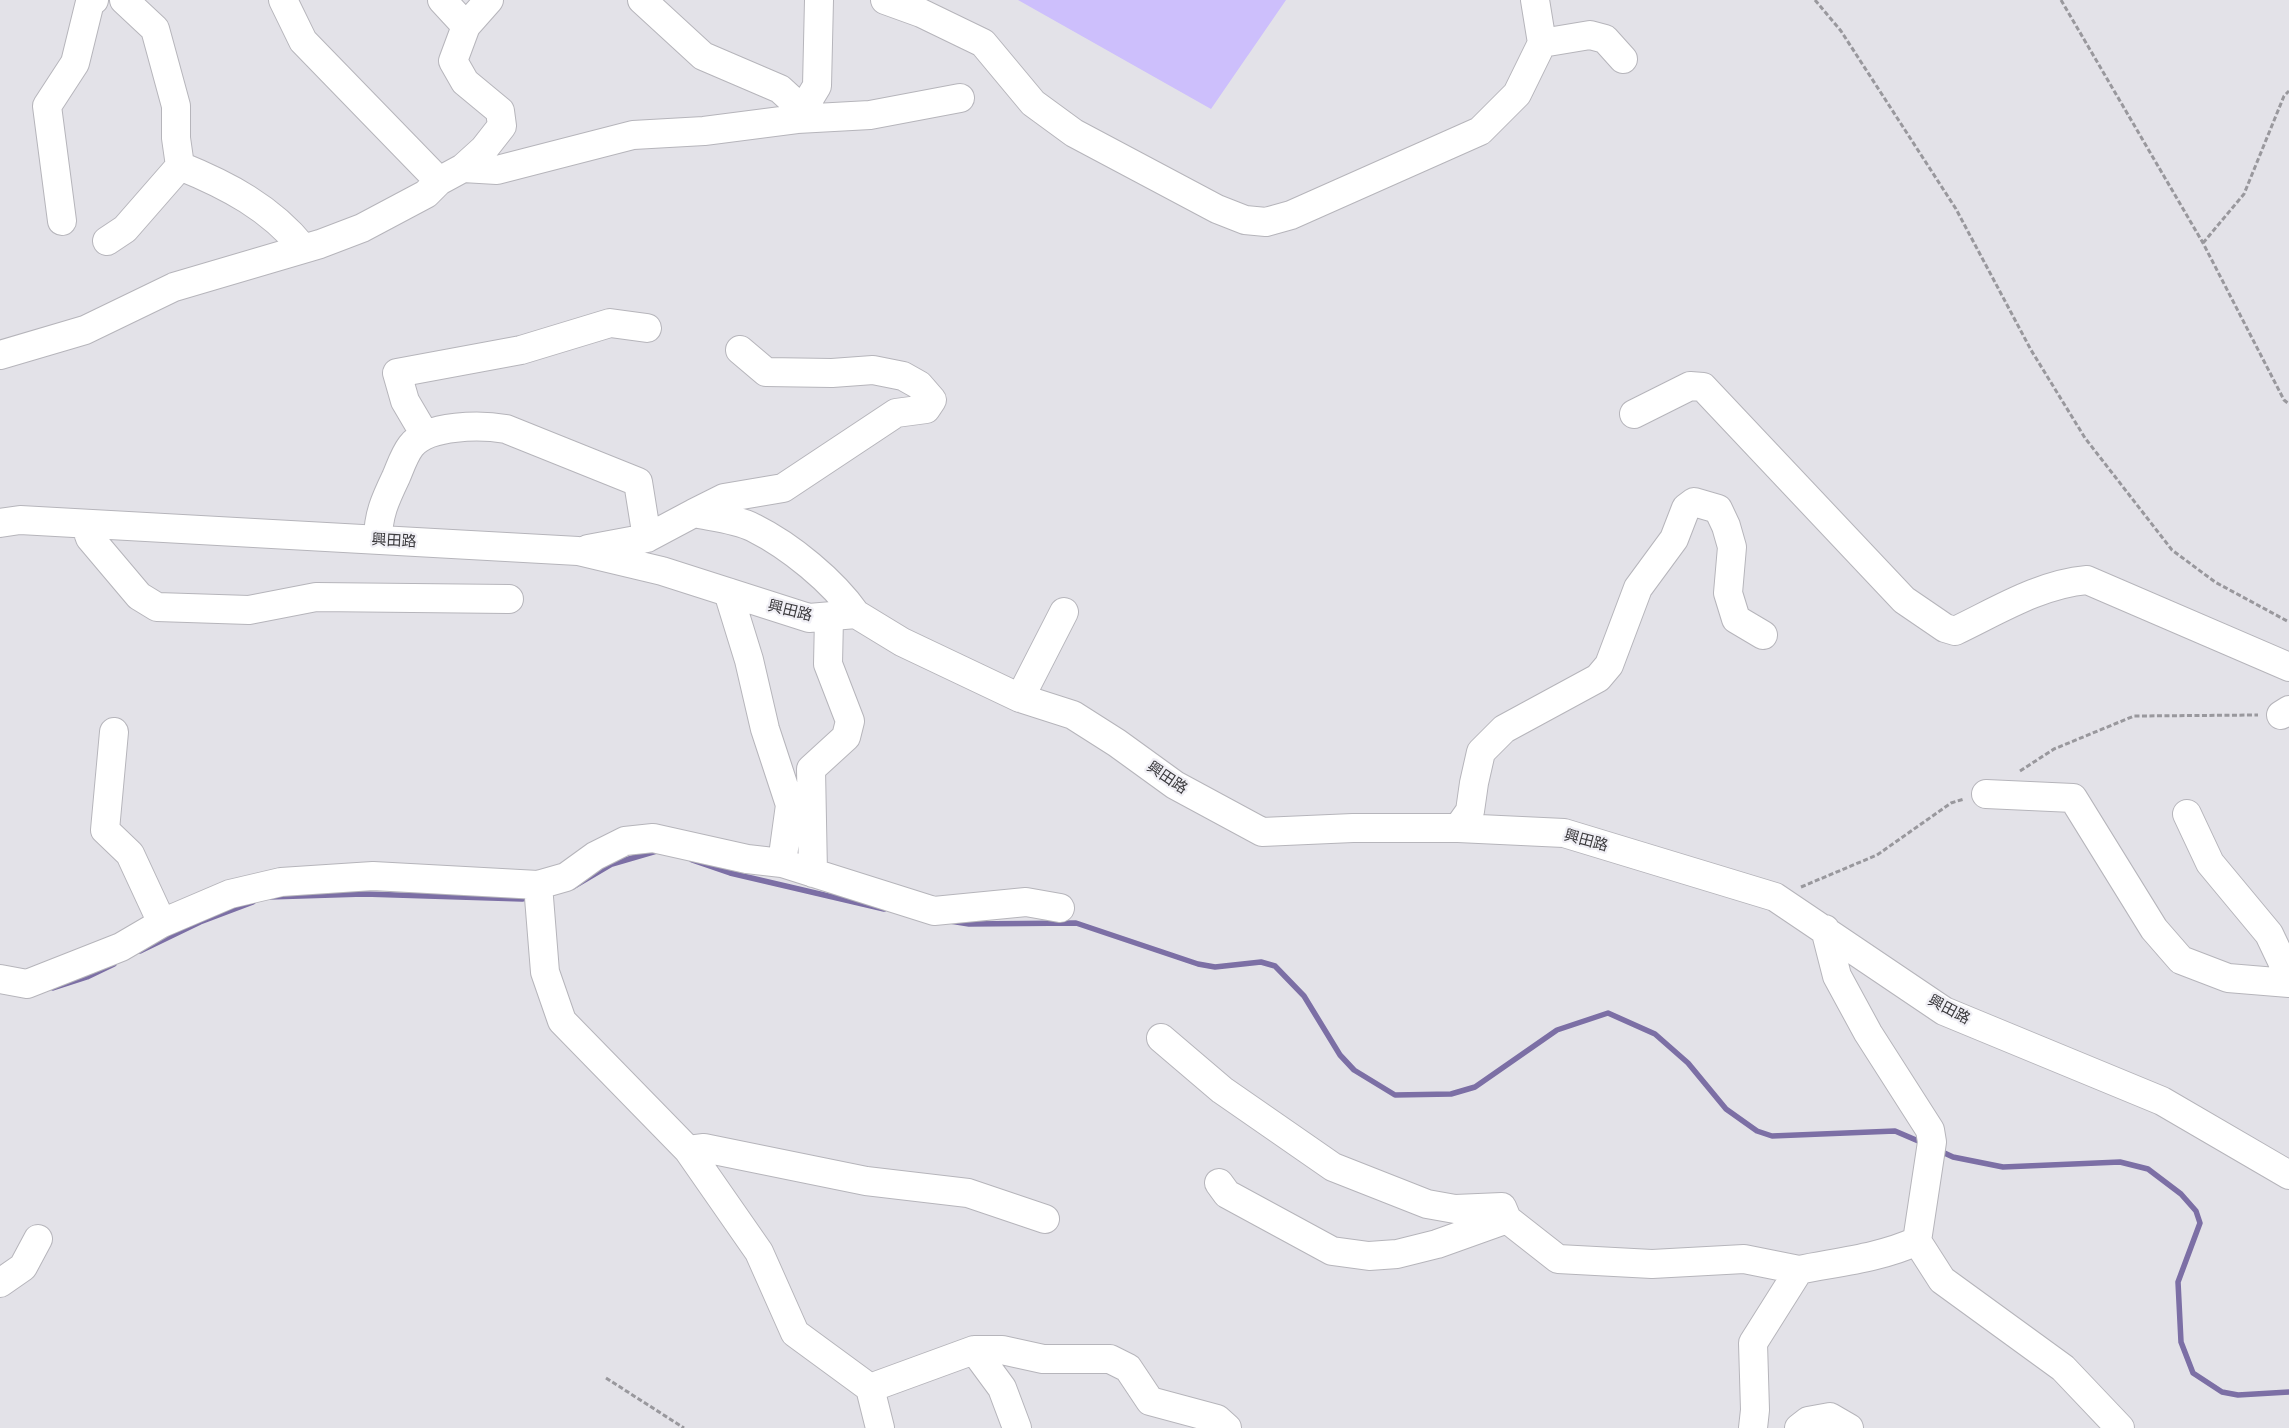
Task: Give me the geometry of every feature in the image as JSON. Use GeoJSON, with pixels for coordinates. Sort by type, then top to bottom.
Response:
{"type":"FeatureCollection","features":[{"type":"Feature","properties":{"kind":"street"},"geometry":{"type":"LineString","coordinates":[[62,221],[47,106],[75,63],[90,2],[94,0]]}},
{"type":"Feature","properties":{"kind":"street"},"geometry":{"type":"LineString","coordinates":[[107,241],[125,230],[180,166],[176,138],[176,106],[155,29],[124,0]]}},
{"type":"Feature","properties":{"kind":"street"},"geometry":{"type":"LineString","coordinates":[[283,0],[303,41],[439,180]]}},
{"type":"Feature","properties":{"kind":"street"},"geometry":{"type":"LineString","coordinates":[[442,0],[466,26]]}},
{"type":"Feature","properties":{"kind":"street"},"geometry":{"type":"LineString","coordinates":[[0,354],[86,330],[174,287],[320,244],[362,228],[426,194],[439,180],[464,168],[484,149],[502,126],[500,111],[466,82],[453,61],[466,26],[489,0]]}},
{"type":"Feature","properties":{"kind":"street"},"geometry":{"type":"LineString","coordinates":[[642,0],[703,56],[780,89],[792,100],[797,118]]}},
{"type":"Feature","properties":{"kind":"street"},"geometry":{"type":"LineString","coordinates":[[797,118],[817,86],[819,0]]}},
{"type":"Feature","properties":{"kind":"street"},"geometry":{"type":"LineString","coordinates":[[885,0],[921,14],[983,43],[1033,103],[1074,132],[1217,209],[1245,220],[1266,222],[1291,215],[1480,131],[1517,94],[1542,43],[1535,0]]}},
{"type":"Feature","properties":{"kind":"street"},"geometry":{"type":"LineString","coordinates":[[1542,43],[1590,36],[1605,39],[1623,58]]}},
{"type":"Feature","properties":{"kind":"street"},"geometry":{"type":"LineString","coordinates":[[464,168],[497,170],[633,135],[704,132],[797,118],[870,115],[960,98]]}},
{"type":"Feature","properties":{"kind":"street"},"geometry":{"type":"LineString","coordinates":[[180,166],[209,178],[264,209],[287,228],[303,248]]}},
{"type":"Feature","properties":{"kind":"street"},"geometry":{"type":"LineString","coordinates":[[425,435],[405,401],[397,373],[521,350],[610,323],[647,328]]}},
{"type":"Feature","properties":{"kind":"street"},"geometry":{"type":"LineString","coordinates":[[578,551],[647,538],[724,498],[784,488],[896,413],[926,409],[932,400],[918,384],[903,376],[874,370],[832,373],[766,372],[740,350]]}},
{"type":"Feature","properties":{"kind":"street"},"geometry":{"type":"LineString","coordinates":[[1634,414],[1690,386],[1703,387],[1904,600],[1945,628],[1955,631],[2056,585],[2064,582],[2086,580],[2289,667]]}},
{"type":"Feature","properties":{"kind":"street"},"geometry":{"type":"LineString","coordinates":[[378,540],[378,519],[411,446],[425,435],[447,429],[486,426],[506,429],[638,482],[647,538]]}},
{"type":"Feature","properties":{"kind":"street"},"geometry":{"type":"LineString","coordinates":[[1458,828],[1470,811],[1481,752],[1504,729],[1598,678],[1609,665],[1638,588],[1674,539],[1686,508],[1694,502],[1718,509],[1726,526],[1732,547],[1728,593],[1736,620],[1763,635]]}},
{"type":"Feature","properties":{"kind":"street"},"geometry":{"type":"LineString","coordinates":[[694,513],[752,527],[790,550],[844,598],[856,614]]}},
{"type":"Feature","properties":{"kind":"street","name":"興田路"},"geometry":{"type":"LineString","coordinates":[[0,523],[20,520],[578,551],[662,571],[809,618],[829,618],[856,614],[902,642],[1020,698],[1073,715],[1117,743],[1175,786],[1262,832],[1353,828],[1458,828],[1564,833],[1775,897],[1944,1011],[2162,1102],[2289,1175]]}},
{"type":"Feature","properties":{"kind":"street"},"geometry":{"type":"LineString","coordinates":[[85,524],[90,538],[139,596],[156,607],[249,610],[316,597],[509,599]]}},
{"type":"Feature","properties":{"kind":"street"},"geometry":{"type":"LineString","coordinates":[[728,592],[748,660],[765,729],[790,805],[782,863]]}},
{"type":"Feature","properties":{"kind":"street"},"geometry":{"type":"LineString","coordinates":[[1020,698],[1064,612]]}},
{"type":"Feature","properties":{"kind":"street"},"geometry":{"type":"LineString","coordinates":[[813,873],[811,769],[846,736],[850,721],[828,664],[829,618]]}},
{"type":"Feature","properties":{"kind":"street"},"geometry":{"type":"LineString","coordinates":[[114,732],[105,830],[130,854],[162,923]]}},
{"type":"Feature","properties":{"kind":"street"},"geometry":{"type":"LineString","coordinates":[[1986,794],[2073,798],[2154,929],[2181,960],[2228,978],[2289,983]]}},
{"type":"Feature","properties":{"kind":"street"},"geometry":{"type":"LineString","coordinates":[[2187,814],[2210,863],[2269,934],[2289,976]]}},
{"type":"Feature","properties":{"kind":"street"},"geometry":{"type":"LineString","coordinates":[[0,979],[27,984],[121,947],[162,923],[230,894],[281,882],[373,876],[538,885],[566,877],[595,856],[625,841],[653,838],[747,859],[782,863],[934,911],[1026,902],[1060,908]]}},
{"type":"Feature","properties":{"kind":"street"},"geometry":{"type":"LineString","coordinates":[[538,885],[545,972],[562,1021],[688,1150],[759,1252],[795,1333],[870,1388],[880,1428]]}},
{"type":"Feature","properties":{"kind":"street"},"geometry":{"type":"LineString","coordinates":[[1825,929],[1837,976],[1868,1033],[1930,1130],[1932,1142],[1917,1241],[1942,1280],[2063,1368],[2120,1428]]}},
{"type":"Feature","properties":{"kind":"street"},"geometry":{"type":"LineString","coordinates":[[1161,1038],[1222,1090],[1333,1167],[1427,1204],[1455,1209],[1502,1207],[1507,1219],[1558,1259],[1652,1264],[1744,1259],[1798,1270],[1874,1255],[1902,1248],[1917,1241]]}},
{"type":"Feature","properties":{"kind":"street"},"geometry":{"type":"LineString","coordinates":[[688,1150],[704,1148],[866,1181],[968,1193],[1045,1219]]}},
{"type":"Feature","properties":{"kind":"street"},"geometry":{"type":"LineString","coordinates":[[1219,1183],[1227,1194],[1332,1251],[1369,1256],[1397,1254],[1438,1244],[1507,1219]]}},
{"type":"Feature","properties":{"kind":"street"},"geometry":{"type":"LineString","coordinates":[[0,1283],[12,1277],[23,1267],[38,1239]]}},
{"type":"Feature","properties":{"kind":"street"},"geometry":{"type":"LineString","coordinates":[[1753,1428],[1755,1410],[1753,1343],[1798,1270]]}},
{"type":"Feature","properties":{"kind":"street"},"geometry":{"type":"LineString","coordinates":[[870,1388],[974,1350],[1002,1350],[1043,1359],[1110,1359],[1128,1368],[1150,1401],[1217,1419],[1227,1428]]}},
{"type":"Feature","properties":{"kind":"street"},"geometry":{"type":"LineString","coordinates":[[974,1350],[1002,1388],[1017,1428]]}},
{"type":"Feature","properties":{"kind":"street"},"geometry":{"type":"LineString","coordinates":[[1799,1428],[1808,1421],[1830,1417],[1849,1428]]}},
{"type":"Feature","properties":{"kind":"path"},"geometry":{"type":"LineString","coordinates":[[1815,0],[1841,31],[1956,209],[2031,350],[2085,438],[2172,550],[2215,582],[2289,622]]}},
{"type":"Feature","properties":{"kind":"path"},"geometry":{"type":"LineString","coordinates":[[2061,0],[2203,243],[2284,400],[2289,404]]}},
{"type":"Feature","properties":{"kind":"path"},"geometry":{"type":"LineString","coordinates":[[2203,243],[2244,194],[2284,96],[2289,91]]}},
{"type":"Feature","properties":{"kind":"path"},"geometry":{"type":"LineString","coordinates":[[606,1378],[684,1428]]}},
{"type":"Feature","properties":{"kind":"shaded area"},"geometry":{"type":"Polygon","coordinates":[[[1018,0],[1286,0],[1211,109],[1018,0]]]}},
{"type":"Feature","properties":{"kind":"waterway"},"geometry":{"type":"LineString","coordinates":[[573,887],[612,864],[660,850]]}},
{"type":"Feature","properties":{"kind":"waterway"},"geometry":{"type":"LineString","coordinates":[[692,860],[730,873],[884,909]]}},
{"type":"Feature","properties":{"kind":"waterway"},"geometry":{"type":"LineString","coordinates":[[269,897],[364,894],[522,899],[532,897]]}},
{"type":"Feature","properties":{"kind":"waterway"},"geometry":{"type":"LineString","coordinates":[[140,951],[200,922],[253,902]]}},
{"type":"Feature","properties":{"kind":"waterway"},"geometry":{"type":"LineString","coordinates":[[950,921],[969,924],[1076,923],[1198,964],[1215,967],[1261,962],[1275,966],[1304,996],[1340,1055],[1354,1070],[1395,1095],[1451,1094],[1475,1087],[1557,1030],[1608,1013],[1655,1034],[1688,1063],[1726,1109],[1757,1131],[1772,1136],[1895,1131],[1923,1143]]}},
{"type":"Feature","properties":{"kind":"waterway"},"geometry":{"type":"LineString","coordinates":[[53,988],[87,977],[114,964]]}},
{"type":"Feature","properties":{"kind":"waterway"},"geometry":{"type":"LineString","coordinates":[[1938,1150],[1953,1157],[2003,1167],[2120,1162],[2148,1169],[2181,1194],[2196,1211],[2200,1223],[2178,1282],[2181,1342],[2193,1373],[2222,1392],[2238,1395],[2289,1392]]}}]}
